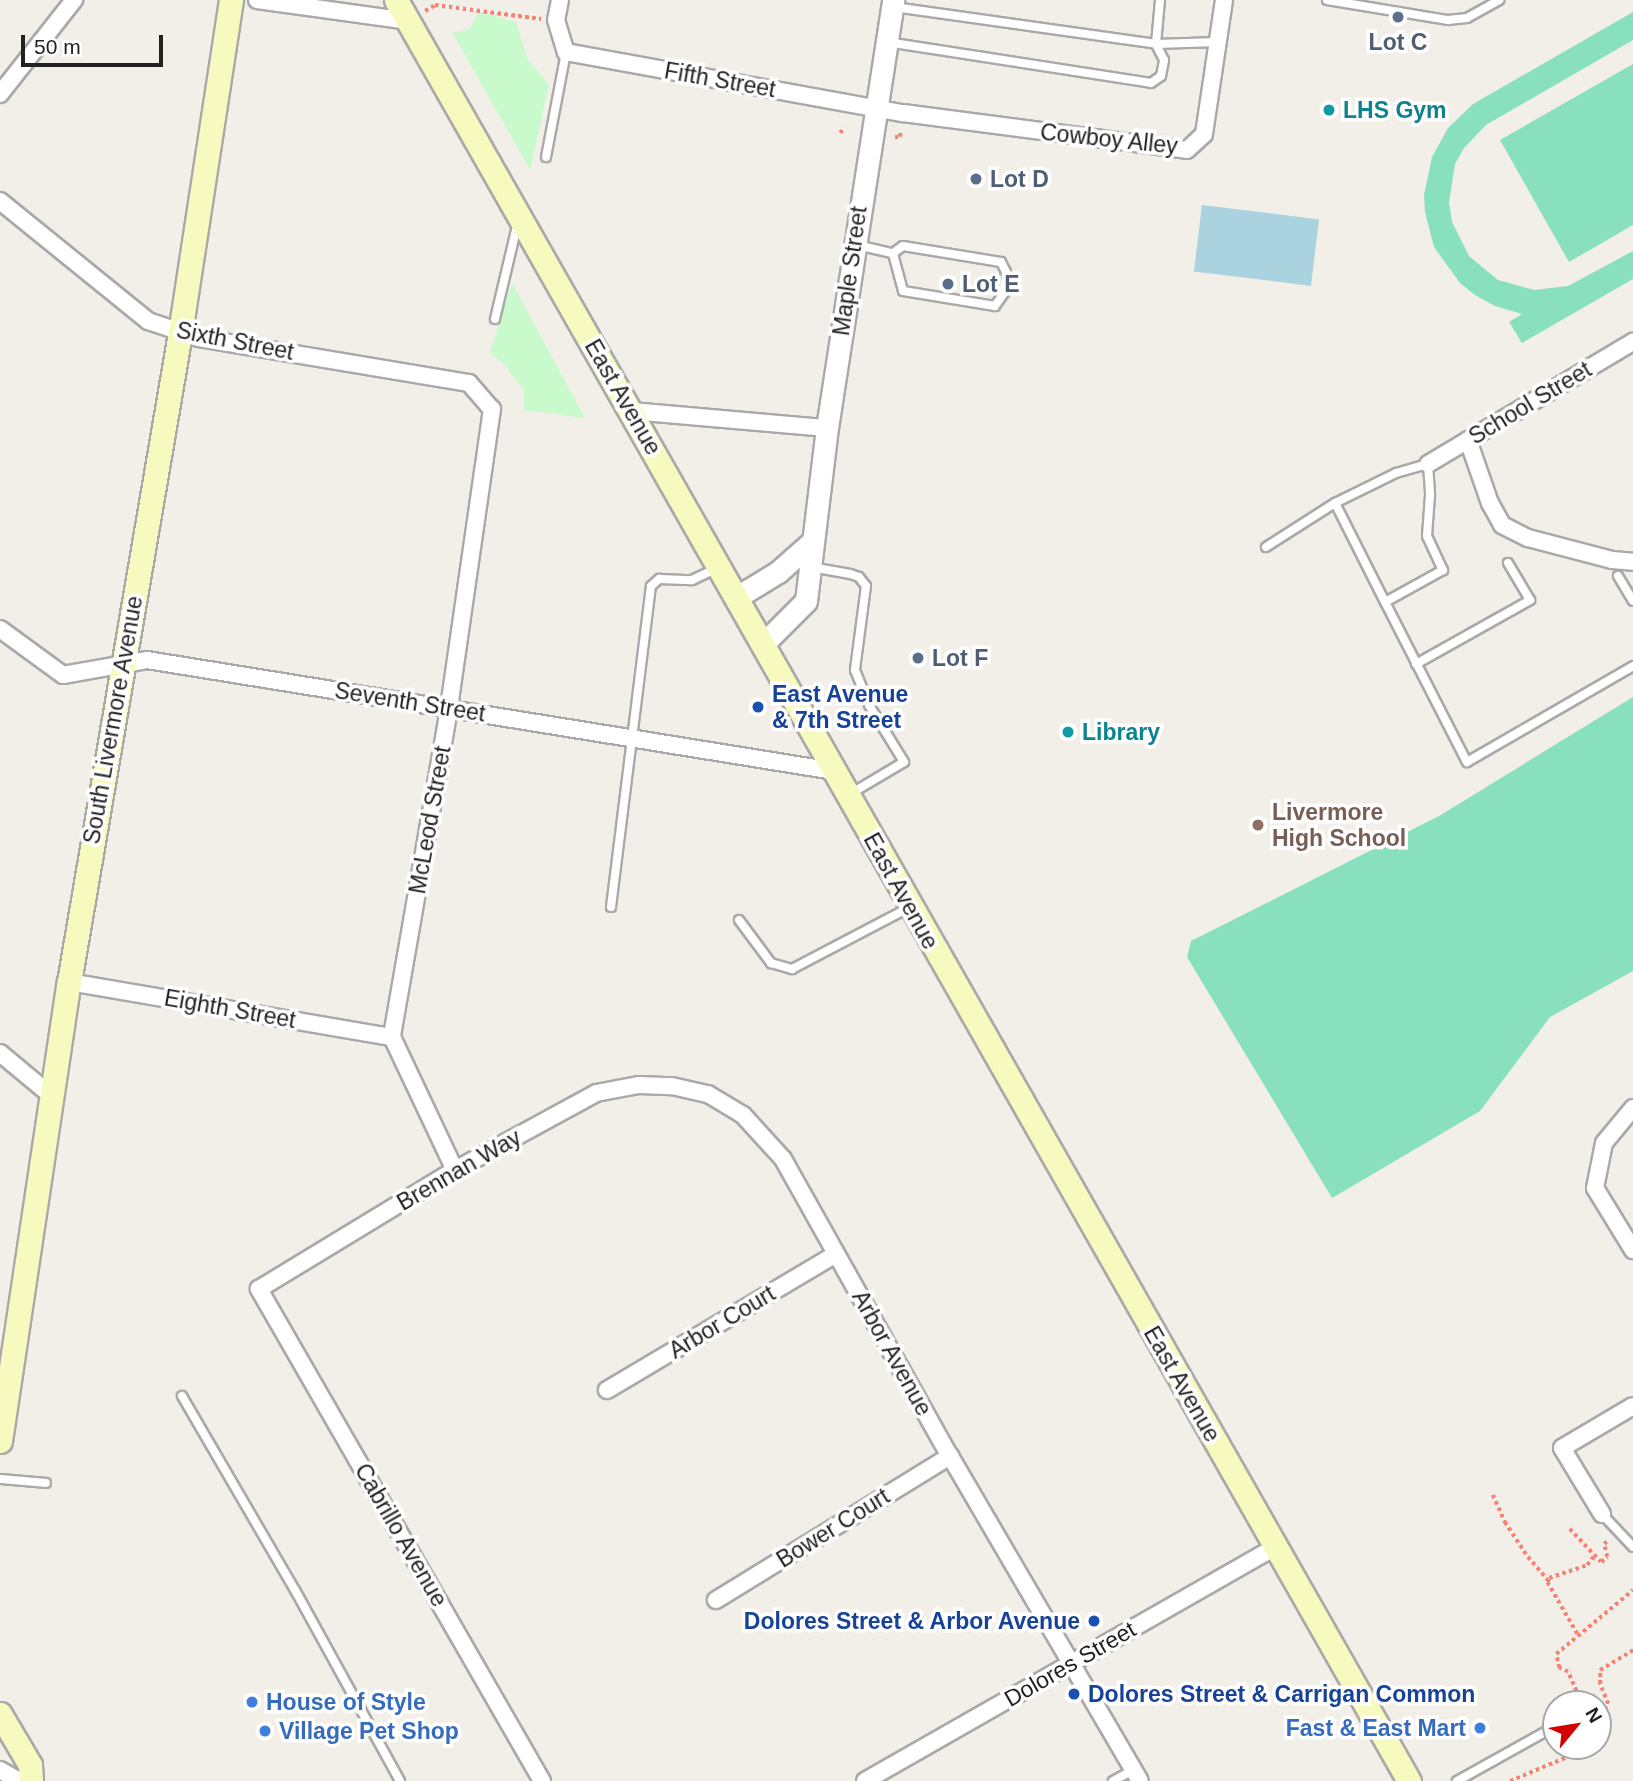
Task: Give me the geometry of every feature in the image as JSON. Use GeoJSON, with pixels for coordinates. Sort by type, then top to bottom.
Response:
{"type":"FeatureCollection","features":[{"type":"Feature","properties":{"kind":"main road","name":"South Livermore Avenue"},"geometry":{"type":"LineString","coordinates":[[0,1441],[69,982],[121,664],[180,333],[231,0]]}},
{"type":"Feature","properties":{"kind":"main road","name":"East Avenue"},"geometry":{"type":"LineString","coordinates":[[396,0],[1409,1781]]}},
{"type":"Feature","properties":{"kind":"main road"},"geometry":{"type":"LineString","coordinates":[[0,1714],[30,1765],[31,1781]]}},
{"type":"Feature","properties":{"kind":"street"},"geometry":{"type":"LineString","coordinates":[[0,94],[74,0]]}},
{"type":"Feature","properties":{"kind":"street"},"geometry":{"type":"LineString","coordinates":[[257,0],[408,21]]}},
{"type":"Feature","properties":{"kind":"street"},"geometry":{"type":"LineString","coordinates":[[560,0],[556,20],[566,52]]}},
{"type":"Feature","properties":{"kind":"street","name":"Cowboy Alley"},"geometry":{"type":"LineString","coordinates":[[874,108],[1186,150],[1204,134],[1217,42],[1227,2]]}},
{"type":"Feature","properties":{"kind":"street","name":"Maple Street"},"geometry":{"type":"LineString","coordinates":[[764,643],[806,601],[827,428],[892,3]]}},
{"type":"Feature","properties":{"kind":"street","name":"Fifth Street"},"geometry":{"type":"LineString","coordinates":[[566,52],[874,108]]}},
{"type":"Feature","properties":{"kind":"street","name":"Sixth Street"},"geometry":{"type":"LineString","coordinates":[[0,201],[146,320],[180,333],[469,383]]}},
{"type":"Feature","properties":{"kind":"street","name":"School Street"},"geometry":{"type":"LineString","coordinates":[[1428,464],[1633,342]]}},
{"type":"Feature","properties":{"kind":"street","name":"McLeod Street"},"geometry":{"type":"LineString","coordinates":[[392,1037],[449,709],[492,409],[469,383]]}},
{"type":"Feature","properties":{"kind":"street"},"geometry":{"type":"LineString","coordinates":[[631,411],[827,428]]}},
{"type":"Feature","properties":{"kind":"street"},"geometry":{"type":"LineString","coordinates":[[1468,440],[1490,503],[1502,525],[1528,538],[1612,560],[1633,562]]}},
{"type":"Feature","properties":{"kind":"street"},"geometry":{"type":"LineString","coordinates":[[737,597],[778,572],[812,542]]}},
{"type":"Feature","properties":{"kind":"street","name":"Seventh Street"},"geometry":{"type":"LineString","coordinates":[[0,629],[63,675],[147,660],[834,771]]}},
{"type":"Feature","properties":{"kind":"street","name":"Eighth Street"},"geometry":{"type":"LineString","coordinates":[[69,982],[392,1037]]}},
{"type":"Feature","properties":{"kind":"street"},"geometry":{"type":"LineString","coordinates":[[392,1037],[456,1170]]}},
{"type":"Feature","properties":{"kind":"street"},"geometry":{"type":"LineString","coordinates":[[0,1053],[53,1097]]}},
{"type":"Feature","properties":{"kind":"street","name":"Brennan Way"},"geometry":{"type":"LineString","coordinates":[[259,1289],[456,1170],[596,1093],[639,1085],[672,1086]]}},
{"type":"Feature","properties":{"kind":"street","name":"Arbor Avenue"},"geometry":{"type":"LineString","coordinates":[[672,1086],[708,1094],[743,1115],[783,1158],[950,1456],[1136,1775]]}},
{"type":"Feature","properties":{"kind":"street"},"geometry":{"type":"LineString","coordinates":[[1633,1108],[1604,1143],[1595,1188],[1633,1250]]}},
{"type":"Feature","properties":{"kind":"street","name":"Arbor Court"},"geometry":{"type":"LineString","coordinates":[[607,1390],[836,1254]]}},
{"type":"Feature","properties":{"kind":"street","name":"Cabrillo Avenue"},"geometry":{"type":"LineString","coordinates":[[259,1289],[542,1781]]}},
{"type":"Feature","properties":{"kind":"street"},"geometry":{"type":"LineString","coordinates":[[1602,1514],[1562,1448],[1633,1406]]}},
{"type":"Feature","properties":{"kind":"street","name":"Bower Court"},"geometry":{"type":"LineString","coordinates":[[716,1600],[950,1456]]}},
{"type":"Feature","properties":{"kind":"street","name":"Dolores Street"},"geometry":{"type":"LineString","coordinates":[[865,1781],[1276,1547]]}},
{"type":"Feature","properties":{"kind":"street"},"geometry":{"type":"LineString","coordinates":[[0,1770],[19,1781]]}},
{"type":"Feature","properties":{"kind":"lane"},"geometry":{"type":"LineString","coordinates":[[885,42],[1151,83],[1161,75],[1164,60],[1156,44],[1160,0]]}},
{"type":"Feature","properties":{"kind":"lane"},"geometry":{"type":"LineString","coordinates":[[1327,0],[1448,20],[1467,18],[1499,0]]}},
{"type":"Feature","properties":{"kind":"lane"},"geometry":{"type":"LineString","coordinates":[[892,3],[1156,44],[1217,42]]}},
{"type":"Feature","properties":{"kind":"lane"},"geometry":{"type":"LineString","coordinates":[[546,157],[566,52]]}},
{"type":"Feature","properties":{"kind":"lane"},"geometry":{"type":"LineString","coordinates":[[495,319],[519,216]]}},
{"type":"Feature","properties":{"kind":"lane"},"geometry":{"type":"LineString","coordinates":[[855,244],[893,253],[903,246],[1001,262],[1006,272],[1004,293],[995,306],[903,291],[893,253]]}},
{"type":"Feature","properties":{"kind":"lane"},"geometry":{"type":"LineString","coordinates":[[1266,547],[1335,503],[1396,473],[1428,464],[1430,495],[1427,536],[1443,570],[1384,602]]}},
{"type":"Feature","properties":{"kind":"lane"},"geometry":{"type":"LineString","coordinates":[[1335,503],[1467,762],[1633,667]]}},
{"type":"Feature","properties":{"kind":"lane"},"geometry":{"type":"LineString","coordinates":[[1416,664],[1530,600],[1508,563]]}},
{"type":"Feature","properties":{"kind":"lane"},"geometry":{"type":"LineString","coordinates":[[611,907],[651,586],[659,579],[692,580],[720,567]]}},
{"type":"Feature","properties":{"kind":"lane"},"geometry":{"type":"LineString","coordinates":[[810,567],[859,577],[866,586],[855,670],[869,705],[904,762],[848,795]]}},
{"type":"Feature","properties":{"kind":"lane"},"geometry":{"type":"LineString","coordinates":[[1618,576],[1633,601]]}},
{"type":"Feature","properties":{"kind":"lane"},"geometry":{"type":"LineString","coordinates":[[738,920],[771,963],[792,968],[910,907]]}},
{"type":"Feature","properties":{"kind":"lane"},"geometry":{"type":"LineString","coordinates":[[182,1396],[295,1590],[400,1781]]}},
{"type":"Feature","properties":{"kind":"lane"},"geometry":{"type":"LineString","coordinates":[[0,1479],[46,1483]]}},
{"type":"Feature","properties":{"kind":"lane"},"geometry":{"type":"LineString","coordinates":[[1602,1514],[1633,1547]]}},
{"type":"Feature","properties":{"kind":"lane"},"geometry":{"type":"LineString","coordinates":[[1457,1781],[1542,1734]]}},
{"type":"Feature","properties":{"kind":"lane"},"geometry":{"type":"LineString","coordinates":[[1114,1781],[1136,1775]]}},
{"type":"Feature","properties":{"kind":"path"},"geometry":{"type":"LineString","coordinates":[[408,21],[435,5],[526,17]]}},
{"type":"Feature","properties":{"kind":"path"},"geometry":{"type":"LineString","coordinates":[[840,132],[844,127]]}},
{"type":"Feature","properties":{"kind":"path"},"geometry":{"type":"LineString","coordinates":[[895,137],[900,137],[900,133]]}},
{"type":"Feature","properties":{"kind":"path"},"geometry":{"type":"LineString","coordinates":[[1493,1495],[1516,1539],[1548,1581],[1577,1634]]}},
{"type":"Feature","properties":{"kind":"path"},"geometry":{"type":"LineString","coordinates":[[1570,1530],[1601,1562],[1607,1557],[1604,1545],[1618,1531]]}},
{"type":"Feature","properties":{"kind":"path"},"geometry":{"type":"LineString","coordinates":[[1548,1581],[1587,1565],[1594,1556]]}},
{"type":"Feature","properties":{"kind":"path"},"geometry":{"type":"LineString","coordinates":[[1576,1690],[1568,1672],[1559,1668],[1556,1654],[1633,1590]]}},
{"type":"Feature","properties":{"kind":"path"},"geometry":{"type":"LineString","coordinates":[[1602,1690],[1600,1670],[1633,1650]]}},
{"type":"Feature","properties":{"kind":"path"},"geometry":{"type":"LineString","coordinates":[[1510,1781],[1560,1760]]}},
{"type":"Feature","properties":{"kind":"green space"},"geometry":{"type":"Polygon","coordinates":[[[479,12],[516,22],[528,60],[549,85],[530,170],[452,32],[469,30],[479,12]]]}},
{"type":"Feature","properties":{"kind":"green space"},"geometry":{"type":"Polygon","coordinates":[[[1633,12],[1633,40],[1486,125],[1464,148],[1455,164],[1449,202],[1452,222],[1469,256],[1498,280],[1534,290],[1568,286],[1633,251],[1633,279],[1522,343],[1509,322],[1522,314],[1495,306],[1475,295],[1460,283],[1434,247],[1425,212],[1424,195],[1432,157],[1448,128],[1473,104],[1633,12]]]}},
{"type":"Feature","properties":{"kind":"green space"},"geometry":{"type":"Polygon","coordinates":[[[1633,64],[1633,225],[1569,262],[1500,140],[1633,64]]]}},
{"type":"Feature","properties":{"kind":"green space"},"geometry":{"type":"Polygon","coordinates":[[[512,283],[585,418],[524,410],[524,390],[503,363],[490,353],[512,283]]]}},
{"type":"Feature","properties":{"kind":"green space"},"geometry":{"type":"Polygon","coordinates":[[[1633,697],[1633,971],[1550,1017],[1480,1111],[1332,1198],[1187,957],[1191,941],[1439,816],[1633,697]]]}},
{"type":"Feature","properties":{"kind":"water"},"geometry":{"type":"Polygon","coordinates":[[[1202,205],[1319,219],[1311,286],[1194,272],[1202,205]]]}},
{"type":"Feature","properties":{"kind":"place","name":"Lot C"},"geometry":{"type":"Point","coordinates":[1398,17]}},
{"type":"Feature","properties":{"kind":"place","name":"LHS Gym"},"geometry":{"type":"Point","coordinates":[1329,110]}},
{"type":"Feature","properties":{"kind":"place","name":"Lot D"},"geometry":{"type":"Point","coordinates":[976,179]}},
{"type":"Feature","properties":{"kind":"place","name":"Lot E"},"geometry":{"type":"Point","coordinates":[948,284]}},
{"type":"Feature","properties":{"kind":"place","name":"Lot F"},"geometry":{"type":"Point","coordinates":[918,658]}},
{"type":"Feature","properties":{"kind":"place","name":"East Avenue & 7th Street"},"geometry":{"type":"Point","coordinates":[758,707]}},
{"type":"Feature","properties":{"kind":"place","name":"Library"},"geometry":{"type":"Point","coordinates":[1068,732]}},
{"type":"Feature","properties":{"kind":"place","name":"Livermore High School"},"geometry":{"type":"Point","coordinates":[1258,825]}},
{"type":"Feature","properties":{"kind":"place","name":"Dolores Street & Arbor Avenue"},"geometry":{"type":"Point","coordinates":[1094,1621]}},
{"type":"Feature","properties":{"kind":"place","name":"Dolores Street & Carrigan Common"},"geometry":{"type":"Point","coordinates":[1074,1694]}},
{"type":"Feature","properties":{"kind":"place","name":"House of Style"},"geometry":{"type":"Point","coordinates":[252,1702]}},
{"type":"Feature","properties":{"kind":"place","name":"Fast & East Mart"},"geometry":{"type":"Point","coordinates":[1480,1728]}},
{"type":"Feature","properties":{"kind":"place","name":"Village Pet Shop"},"geometry":{"type":"Point","coordinates":[265,1731]}}]}
